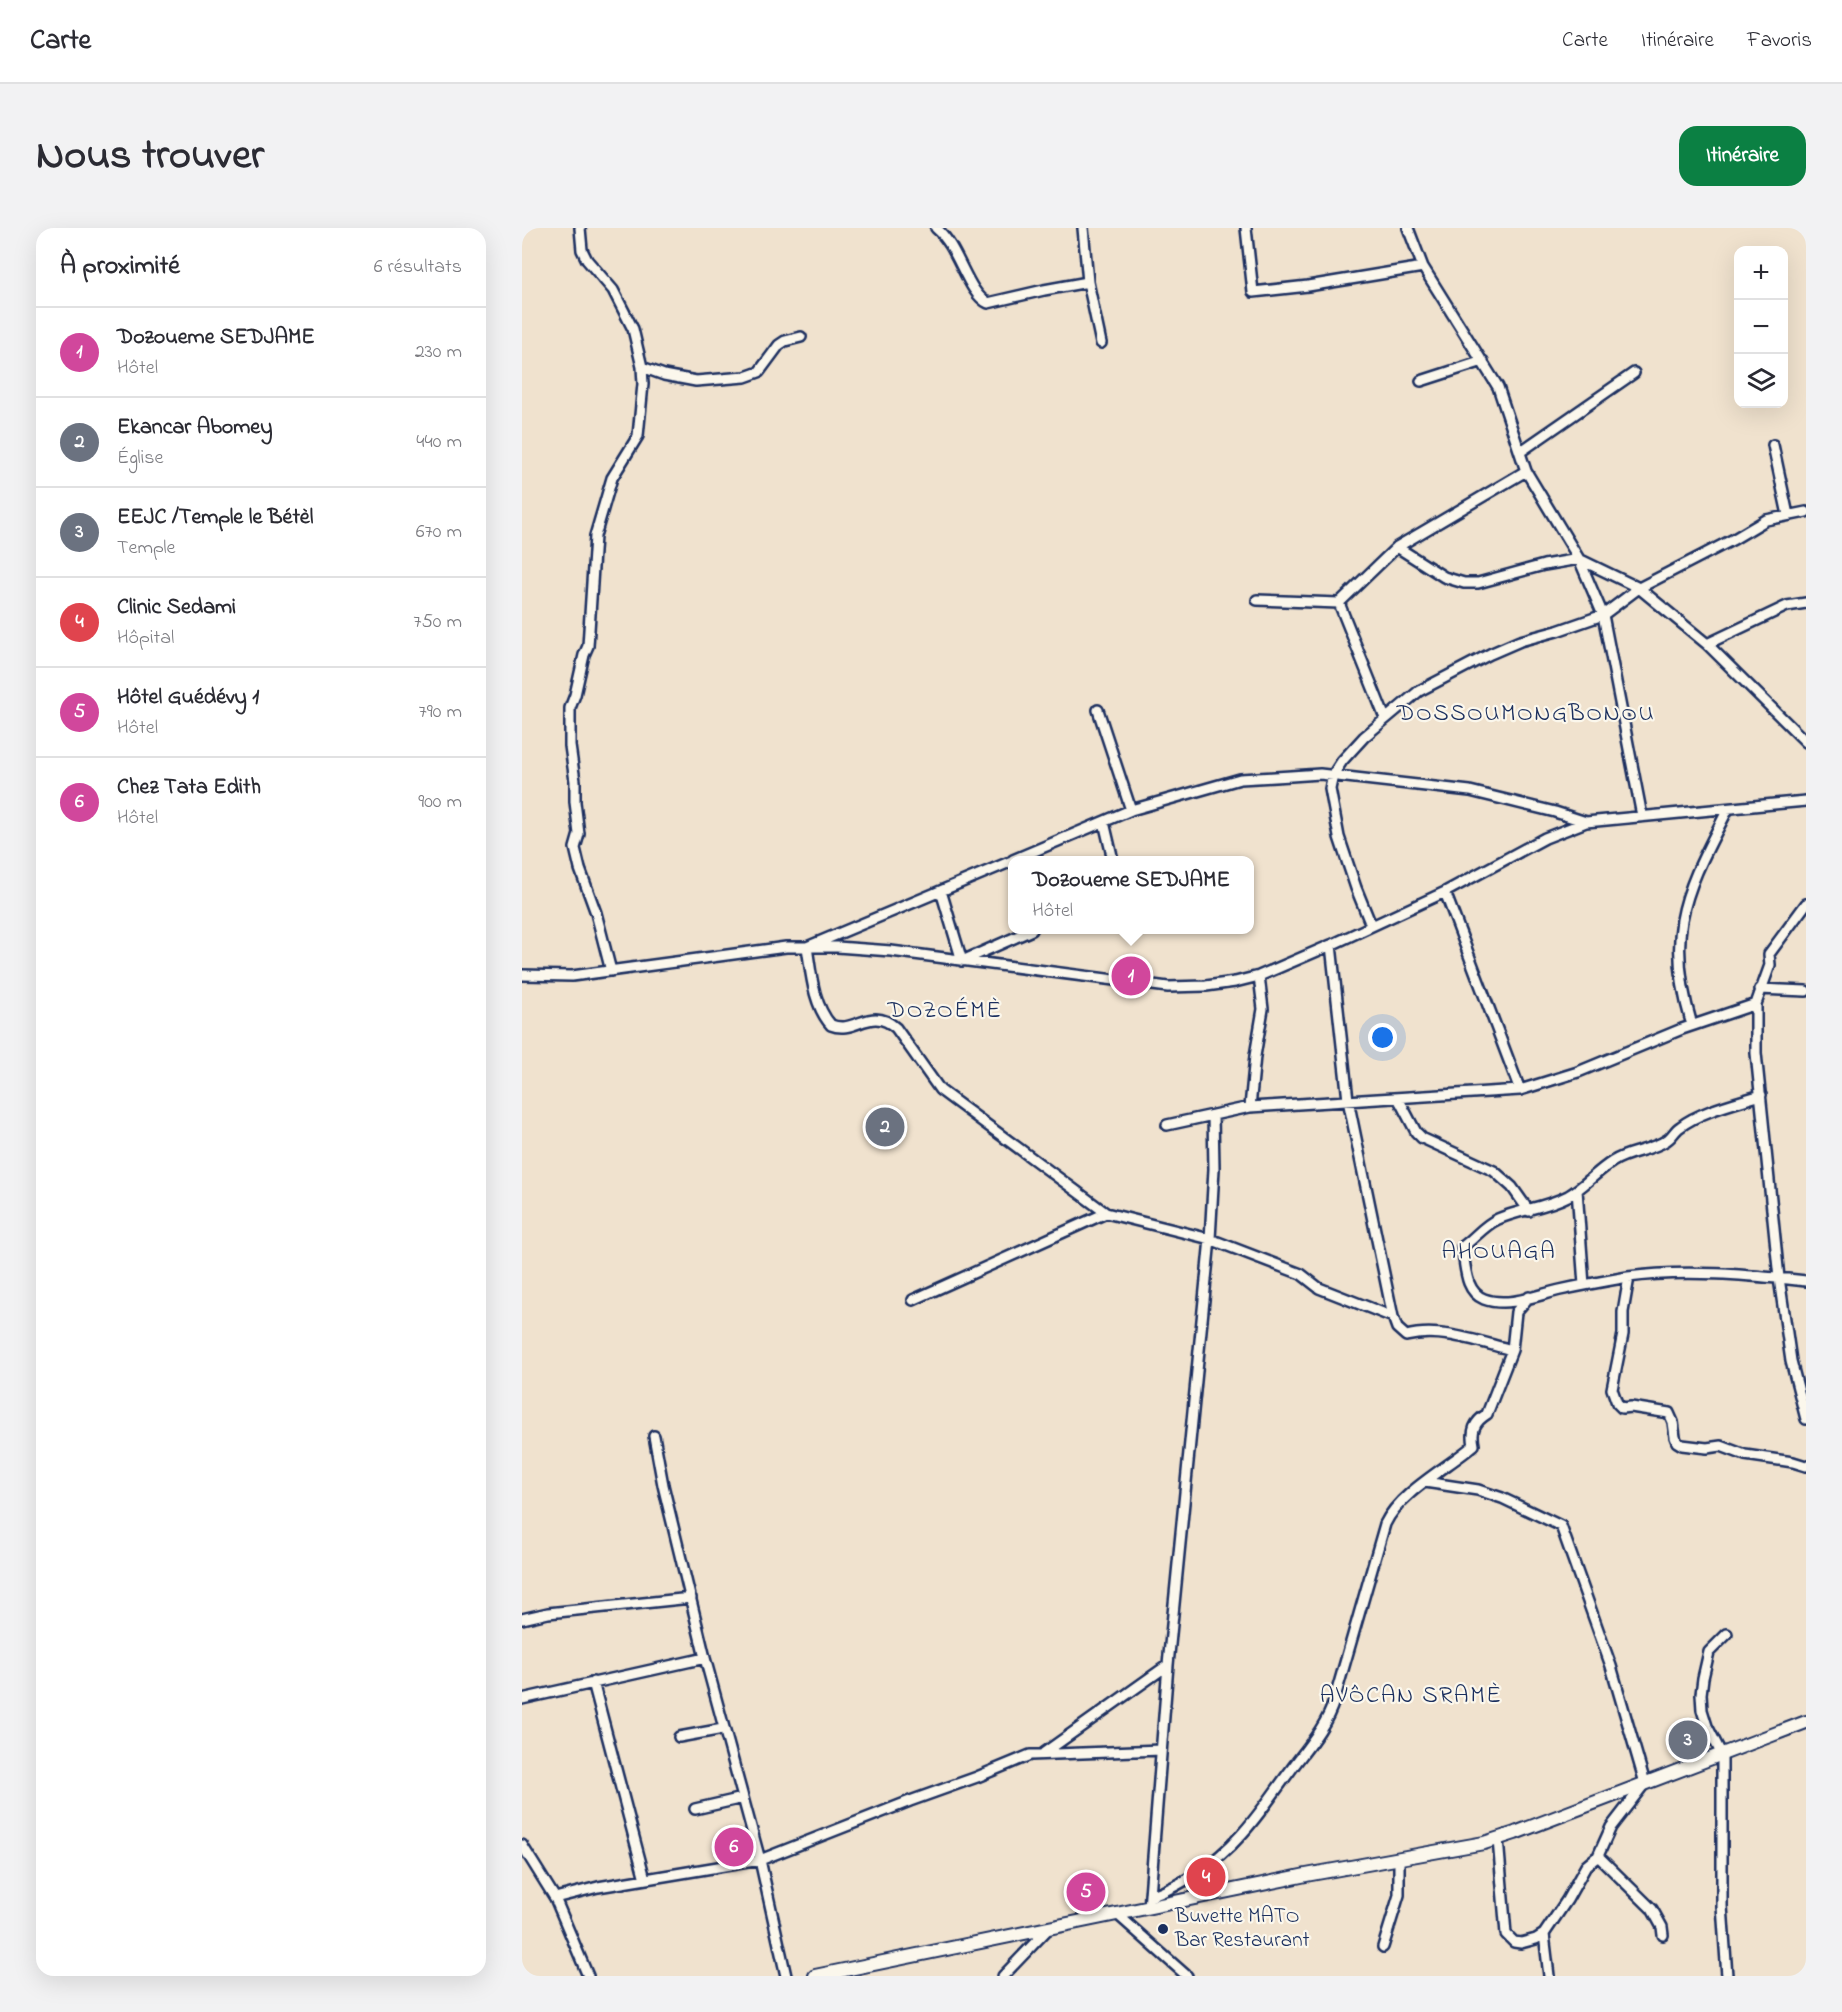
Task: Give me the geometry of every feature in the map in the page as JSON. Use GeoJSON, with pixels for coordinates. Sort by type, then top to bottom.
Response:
{"type":"FeatureCollection","features":[{"type":"Feature","properties":{"kind":"main road"},"geometry":{"type":"LineString","coordinates":[[815,1976],[1117,1914],[1150,1903],[1498,1839],[1806,1722]]}},
{"type":"Feature","properties":{"kind":"street"},"geometry":{"type":"LineString","coordinates":[[580,228],[582,250],[587,260],[613,290],[630,322],[638,344],[643,384],[638,436],[612,478],[595,536],[588,646],[570,713],[570,746],[579,834],[575,848],[596,913],[610,971]]}},
{"type":"Feature","properties":{"kind":"street"},"geometry":{"type":"LineString","coordinates":[[936,228],[951,244],[981,300],[988,303],[1088,282]]}},
{"type":"Feature","properties":{"kind":"street"},"geometry":{"type":"LineString","coordinates":[[1083,228],[1088,282],[1101,343]]}},
{"type":"Feature","properties":{"kind":"street"},"geometry":{"type":"LineString","coordinates":[[1246,228],[1252,292],[1423,267]]}},
{"type":"Feature","properties":{"kind":"street"},"geometry":{"type":"LineString","coordinates":[[1408,228],[1423,267],[1498,387],[1526,471],[1579,559],[1603,615],[1642,816]]}},
{"type":"Feature","properties":{"kind":"street"},"geometry":{"type":"LineString","coordinates":[[642,367],[664,375],[696,381],[745,377],[759,372],[779,345],[801,337]]}},
{"type":"Feature","properties":{"kind":"street"},"geometry":{"type":"LineString","coordinates":[[1421,381],[1483,362]]}},
{"type":"Feature","properties":{"kind":"street"},"geometry":{"type":"LineString","coordinates":[[1520,452],[1634,373]]}},
{"type":"Feature","properties":{"kind":"street"},"geometry":{"type":"LineString","coordinates":[[1773,445],[1788,515]]}},
{"type":"Feature","properties":{"kind":"street"},"geometry":{"type":"LineString","coordinates":[[1257,600],[1339,603],[1397,547],[1526,471]]}},
{"type":"Feature","properties":{"kind":"street"},"geometry":{"type":"LineString","coordinates":[[1371,925],[1339,837],[1330,789],[1333,775],[1350,749],[1419,691],[1520,641],[1603,615],[1638,588],[1725,544],[1766,520],[1806,512]]}},
{"type":"Feature","properties":{"kind":"street"},"geometry":{"type":"LineString","coordinates":[[1397,547],[1444,577],[1464,583],[1478,583],[1544,565],[1579,559],[1638,588],[1707,644],[1806,742]]}},
{"type":"Feature","properties":{"kind":"street"},"geometry":{"type":"LineString","coordinates":[[1339,603],[1385,718]]}},
{"type":"Feature","properties":{"kind":"street"},"geometry":{"type":"LineString","coordinates":[[1707,644],[1787,606],[1806,603]]}},
{"type":"Feature","properties":{"kind":"street"},"geometry":{"type":"LineString","coordinates":[[1098,710],[1131,810]]}},
{"type":"Feature","properties":{"kind":"street"},"geometry":{"type":"LineString","coordinates":[[1034,856],[1131,810],[1240,779],[1320,774],[1470,791],[1556,812],[1586,822]]}},
{"type":"Feature","properties":{"kind":"street"},"geometry":{"type":"LineString","coordinates":[[522,975],[572,976],[786,947],[837,947],[891,951],[1168,987],[1206,986],[1258,976],[1331,945],[1445,892],[1545,838],[1586,822],[1806,801]]}},
{"type":"Feature","properties":{"kind":"street"},"geometry":{"type":"LineString","coordinates":[[1692,1026],[1681,983],[1682,921],[1700,866],[1728,810]]}},
{"type":"Feature","properties":{"kind":"street"},"geometry":{"type":"LineString","coordinates":[[1104,822],[1112,856]]}},
{"type":"Feature","properties":{"kind":"street"},"geometry":{"type":"LineString","coordinates":[[807,947],[1008,863]]}},
{"type":"Feature","properties":{"kind":"street"},"geometry":{"type":"LineString","coordinates":[[941,891],[962,961]]}},
{"type":"Feature","properties":{"kind":"street"},"geometry":{"type":"LineString","coordinates":[[1445,892],[1521,1089]]}},
{"type":"Feature","properties":{"kind":"street"},"geometry":{"type":"LineString","coordinates":[[1806,904],[1769,954],[1770,965],[1756,1004],[1756,1053],[1779,1278],[1791,1361],[1806,1419]]}},
{"type":"Feature","properties":{"kind":"street"},"geometry":{"type":"LineString","coordinates":[[962,961],[1023,934]]}},
{"type":"Feature","properties":{"kind":"street"},"geometry":{"type":"LineString","coordinates":[[1331,945],[1348,1100],[1397,1328],[1406,1336],[1445,1335],[1512,1350]]}},
{"type":"Feature","properties":{"kind":"street"},"geometry":{"type":"LineString","coordinates":[[807,947],[815,992],[831,1025],[843,1027],[874,1018],[890,1023],[940,1089],[1106,1214],[1210,1239],[1301,1274],[1319,1288],[1393,1317]]}},
{"type":"Feature","properties":{"kind":"street"},"geometry":{"type":"LineString","coordinates":[[1250,1107],[1263,1009],[1258,976]]}},
{"type":"Feature","properties":{"kind":"street"},"geometry":{"type":"LineString","coordinates":[[1760,989],[1806,991]]}},
{"type":"Feature","properties":{"kind":"street"},"geometry":{"type":"LineString","coordinates":[[1167,1125],[1250,1107],[1521,1089],[1578,1072],[1692,1026],[1756,1004]]}},
{"type":"Feature","properties":{"kind":"street"},"geometry":{"type":"LineString","coordinates":[[1761,1095],[1726,1106],[1689,1122],[1676,1130],[1668,1140],[1612,1162],[1576,1190],[1550,1204],[1492,1222],[1462,1247],[1468,1283],[1482,1298],[1512,1302],[1584,1285],[1629,1277],[1669,1274],[1806,1281]]}},
{"type":"Feature","properties":{"kind":"street"},"geometry":{"type":"LineString","coordinates":[[1398,1098],[1416,1132],[1422,1138],[1494,1171],[1512,1187],[1528,1211]]}},
{"type":"Feature","properties":{"kind":"street"},"geometry":{"type":"LineString","coordinates":[[1150,1903],[1168,1665],[1210,1239],[1214,1115]]}},
{"type":"Feature","properties":{"kind":"street"},"geometry":{"type":"LineString","coordinates":[[1576,1190],[1584,1285]]}},
{"type":"Feature","properties":{"kind":"street"},"geometry":{"type":"LineString","coordinates":[[912,1300],[1106,1214]]}},
{"type":"Feature","properties":{"kind":"street"},"geometry":{"type":"LineString","coordinates":[[1629,1277],[1623,1312],[1623,1334],[1612,1389],[1617,1403],[1622,1408],[1652,1409],[1669,1413],[1677,1442],[1682,1445],[1707,1448],[1721,1446],[1745,1455],[1794,1462],[1806,1466]]}},
{"type":"Feature","properties":{"kind":"street"},"geometry":{"type":"LineString","coordinates":[[1150,1903],[1227,1850],[1241,1836],[1315,1737],[1331,1711],[1385,1524],[1395,1508],[1474,1445],[1472,1433],[1478,1420],[1487,1414],[1512,1350],[1516,1312],[1529,1297]]}},
{"type":"Feature","properties":{"kind":"street"},"geometry":{"type":"LineString","coordinates":[[654,1436],[663,1485],[705,1658],[760,1860],[786,1976]]}},
{"type":"Feature","properties":{"kind":"street"},"geometry":{"type":"LineString","coordinates":[[1425,1482],[1458,1486],[1494,1495],[1561,1526],[1611,1666],[1645,1783],[1611,1827],[1598,1856],[1586,1866],[1544,1934],[1536,1940],[1514,1942],[1506,1934],[1498,1839]]}},
{"type":"Feature","properties":{"kind":"street"},"geometry":{"type":"LineString","coordinates":[[522,1619],[548,1613],[691,1598]]}},
{"type":"Feature","properties":{"kind":"street"},"geometry":{"type":"LineString","coordinates":[[1727,1634],[1709,1652],[1701,1694],[1702,1710],[1707,1726],[1722,1755],[1722,1906],[1727,1976]]}},
{"type":"Feature","properties":{"kind":"street"},"geometry":{"type":"LineString","coordinates":[[522,1699],[705,1658]]}},
{"type":"Feature","properties":{"kind":"street"},"geometry":{"type":"LineString","coordinates":[[1044,1753],[1168,1665]]}},
{"type":"Feature","properties":{"kind":"street"},"geometry":{"type":"LineString","coordinates":[[592,1682],[645,1879]]}},
{"type":"Feature","properties":{"kind":"street"},"geometry":{"type":"LineString","coordinates":[[679,1737],[723,1728]]}},
{"type":"Feature","properties":{"kind":"street"},"geometry":{"type":"LineString","coordinates":[[555,1898],[579,1891],[760,1860],[1030,1755],[1161,1749]]}},
{"type":"Feature","properties":{"kind":"street"},"geometry":{"type":"LineString","coordinates":[[695,1809],[743,1798]]}},
{"type":"Feature","properties":{"kind":"street"},"geometry":{"type":"LineString","coordinates":[[522,1845],[555,1898],[588,1976]]}},
{"type":"Feature","properties":{"kind":"street"},"geometry":{"type":"LineString","coordinates":[[1598,1856],[1653,1909],[1662,1927],[1663,1935]]}},
{"type":"Feature","properties":{"kind":"street"},"geometry":{"type":"LineString","coordinates":[[1383,1947],[1399,1895],[1399,1859]]}},
{"type":"Feature","properties":{"kind":"street"},"geometry":{"type":"LineString","coordinates":[[1117,1914],[1187,1976]]}},
{"type":"Feature","properties":{"kind":"street"},"geometry":{"type":"LineString","coordinates":[[1003,1976],[1048,1929]]}},
{"type":"Feature","properties":{"kind":"street"},"geometry":{"type":"LineString","coordinates":[[1544,1934],[1549,1976]]}},
{"type":"Feature","properties":{"kind":"place","name":"Dozoueme SEDJAME"},"geometry":{"type":"Point","coordinates":[1131,976]}},
{"type":"Feature","properties":{"kind":"place","name":"Ekancar Abomey"},"geometry":{"type":"Point","coordinates":[885,1127]}},
{"type":"Feature","properties":{"kind":"place","name":"EEJC /Temple le Bétèl"},"geometry":{"type":"Point","coordinates":[1688,1740]}},
{"type":"Feature","properties":{"kind":"place","name":"Chez Tata Edith"},"geometry":{"type":"Point","coordinates":[734,1847]}},
{"type":"Feature","properties":{"kind":"place","name":"Clinic Sedami"},"geometry":{"type":"Point","coordinates":[1206,1877]}},
{"type":"Feature","properties":{"kind":"place","name":"Hôtel Guédévy 1"},"geometry":{"type":"Point","coordinates":[1086,1892]}},
{"type":"Feature","properties":{"kind":"place","name":"Buvette MATO Bar Restaurant"},"geometry":{"type":"Point","coordinates":[1163,1929]}},
{"type":"Feature","properties":{"kind":"district","name":"DOSSOUMONGBONOU"},"geometry":{"type":"Point","coordinates":[1526,714]}},
{"type":"Feature","properties":{"kind":"district","name":"DOZOÉMÈ"},"geometry":{"type":"Point","coordinates":[945,1011]}},
{"type":"Feature","properties":{"kind":"district","name":"AHOUAGA"},"geometry":{"type":"Point","coordinates":[1499,1252]}},
{"type":"Feature","properties":{"kind":"district","name":"AVÔCAN SRAMÈ"},"geometry":{"type":"Point","coordinates":[1411,1696]}}]}
